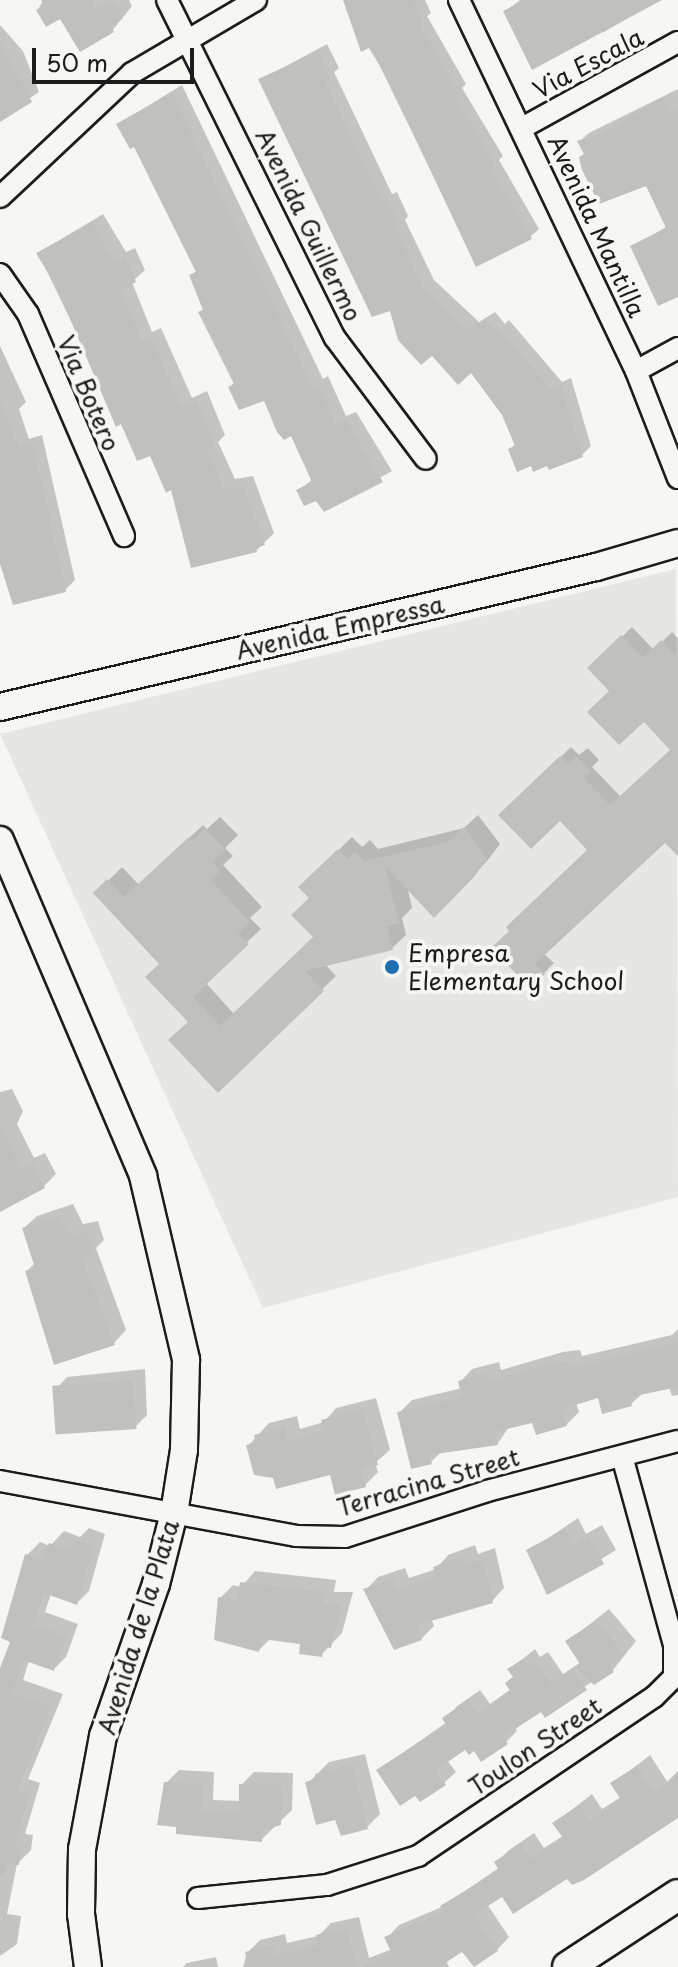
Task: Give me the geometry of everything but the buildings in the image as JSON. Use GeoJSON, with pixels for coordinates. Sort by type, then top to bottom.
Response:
{"type":"FeatureCollection","features":[{"type":"Feature","properties":{"kind":"main road"},"geometry":{"type":"LineString","coordinates":[[568,1967],[678,1895]]}},
{"type":"Feature","properties":{"kind":"street","name":"Avenida Guillermo"},"geometry":{"type":"LineString","coordinates":[[167,0],[190,39],[335,338],[426,459]]}},
{"type":"Feature","properties":{"kind":"street"},"geometry":{"type":"LineString","coordinates":[[0,197],[132,73],[256,0]]}},
{"type":"Feature","properties":{"kind":"street","name":"Avenida Mantilla"},"geometry":{"type":"LineString","coordinates":[[459,0],[636,371],[678,478]]}},
{"type":"Feature","properties":{"kind":"street","name":"Via Escala"},"geometry":{"type":"LineString","coordinates":[[522,128],[678,42]]}},
{"type":"Feature","properties":{"kind":"street","name":"Via Botero"},"geometry":{"type":"LineString","coordinates":[[0,274],[28,314],[124,536]]}},
{"type":"Feature","properties":{"kind":"street"},"geometry":{"type":"LineString","coordinates":[[636,371],[678,348]]}},
{"type":"Feature","properties":{"kind":"street","name":"Avenida Empressa"},"geometry":{"type":"LineString","coordinates":[[0,707],[596,567],[678,543]]}},
{"type":"Feature","properties":{"kind":"street","name":"Avenida de la Plata"},"geometry":{"type":"LineString","coordinates":[[0,840],[143,1176],[173,1291],[186,1360],[184,1450],[174,1513],[156,1584],[103,1736],[82,1849],[81,1914],[88,1967]]}},
{"type":"Feature","properties":{"kind":"street","name":"Terracina Street"},"geometry":{"type":"LineString","coordinates":[[0,1481],[296,1536],[345,1537],[487,1491],[678,1441]]}},
{"type":"Feature","properties":{"kind":"street","name":"Toulon Street"},"geometry":{"type":"LineString","coordinates":[[198,1898],[327,1885],[418,1856],[654,1697],[674,1677],[674,1645],[622,1456]]}},
{"type":"Feature","properties":{"kind":"shaded area","name":"Empresa Elementary School"},"geometry":{"type":"Polygon","coordinates":[[[676,569],[678,1197],[263,1308],[0,734],[676,569]]]}},
{"type":"Feature","properties":{"kind":"place","name":"Empresa Elementary School"},"geometry":{"type":"Point","coordinates":[392,967]}}]}
